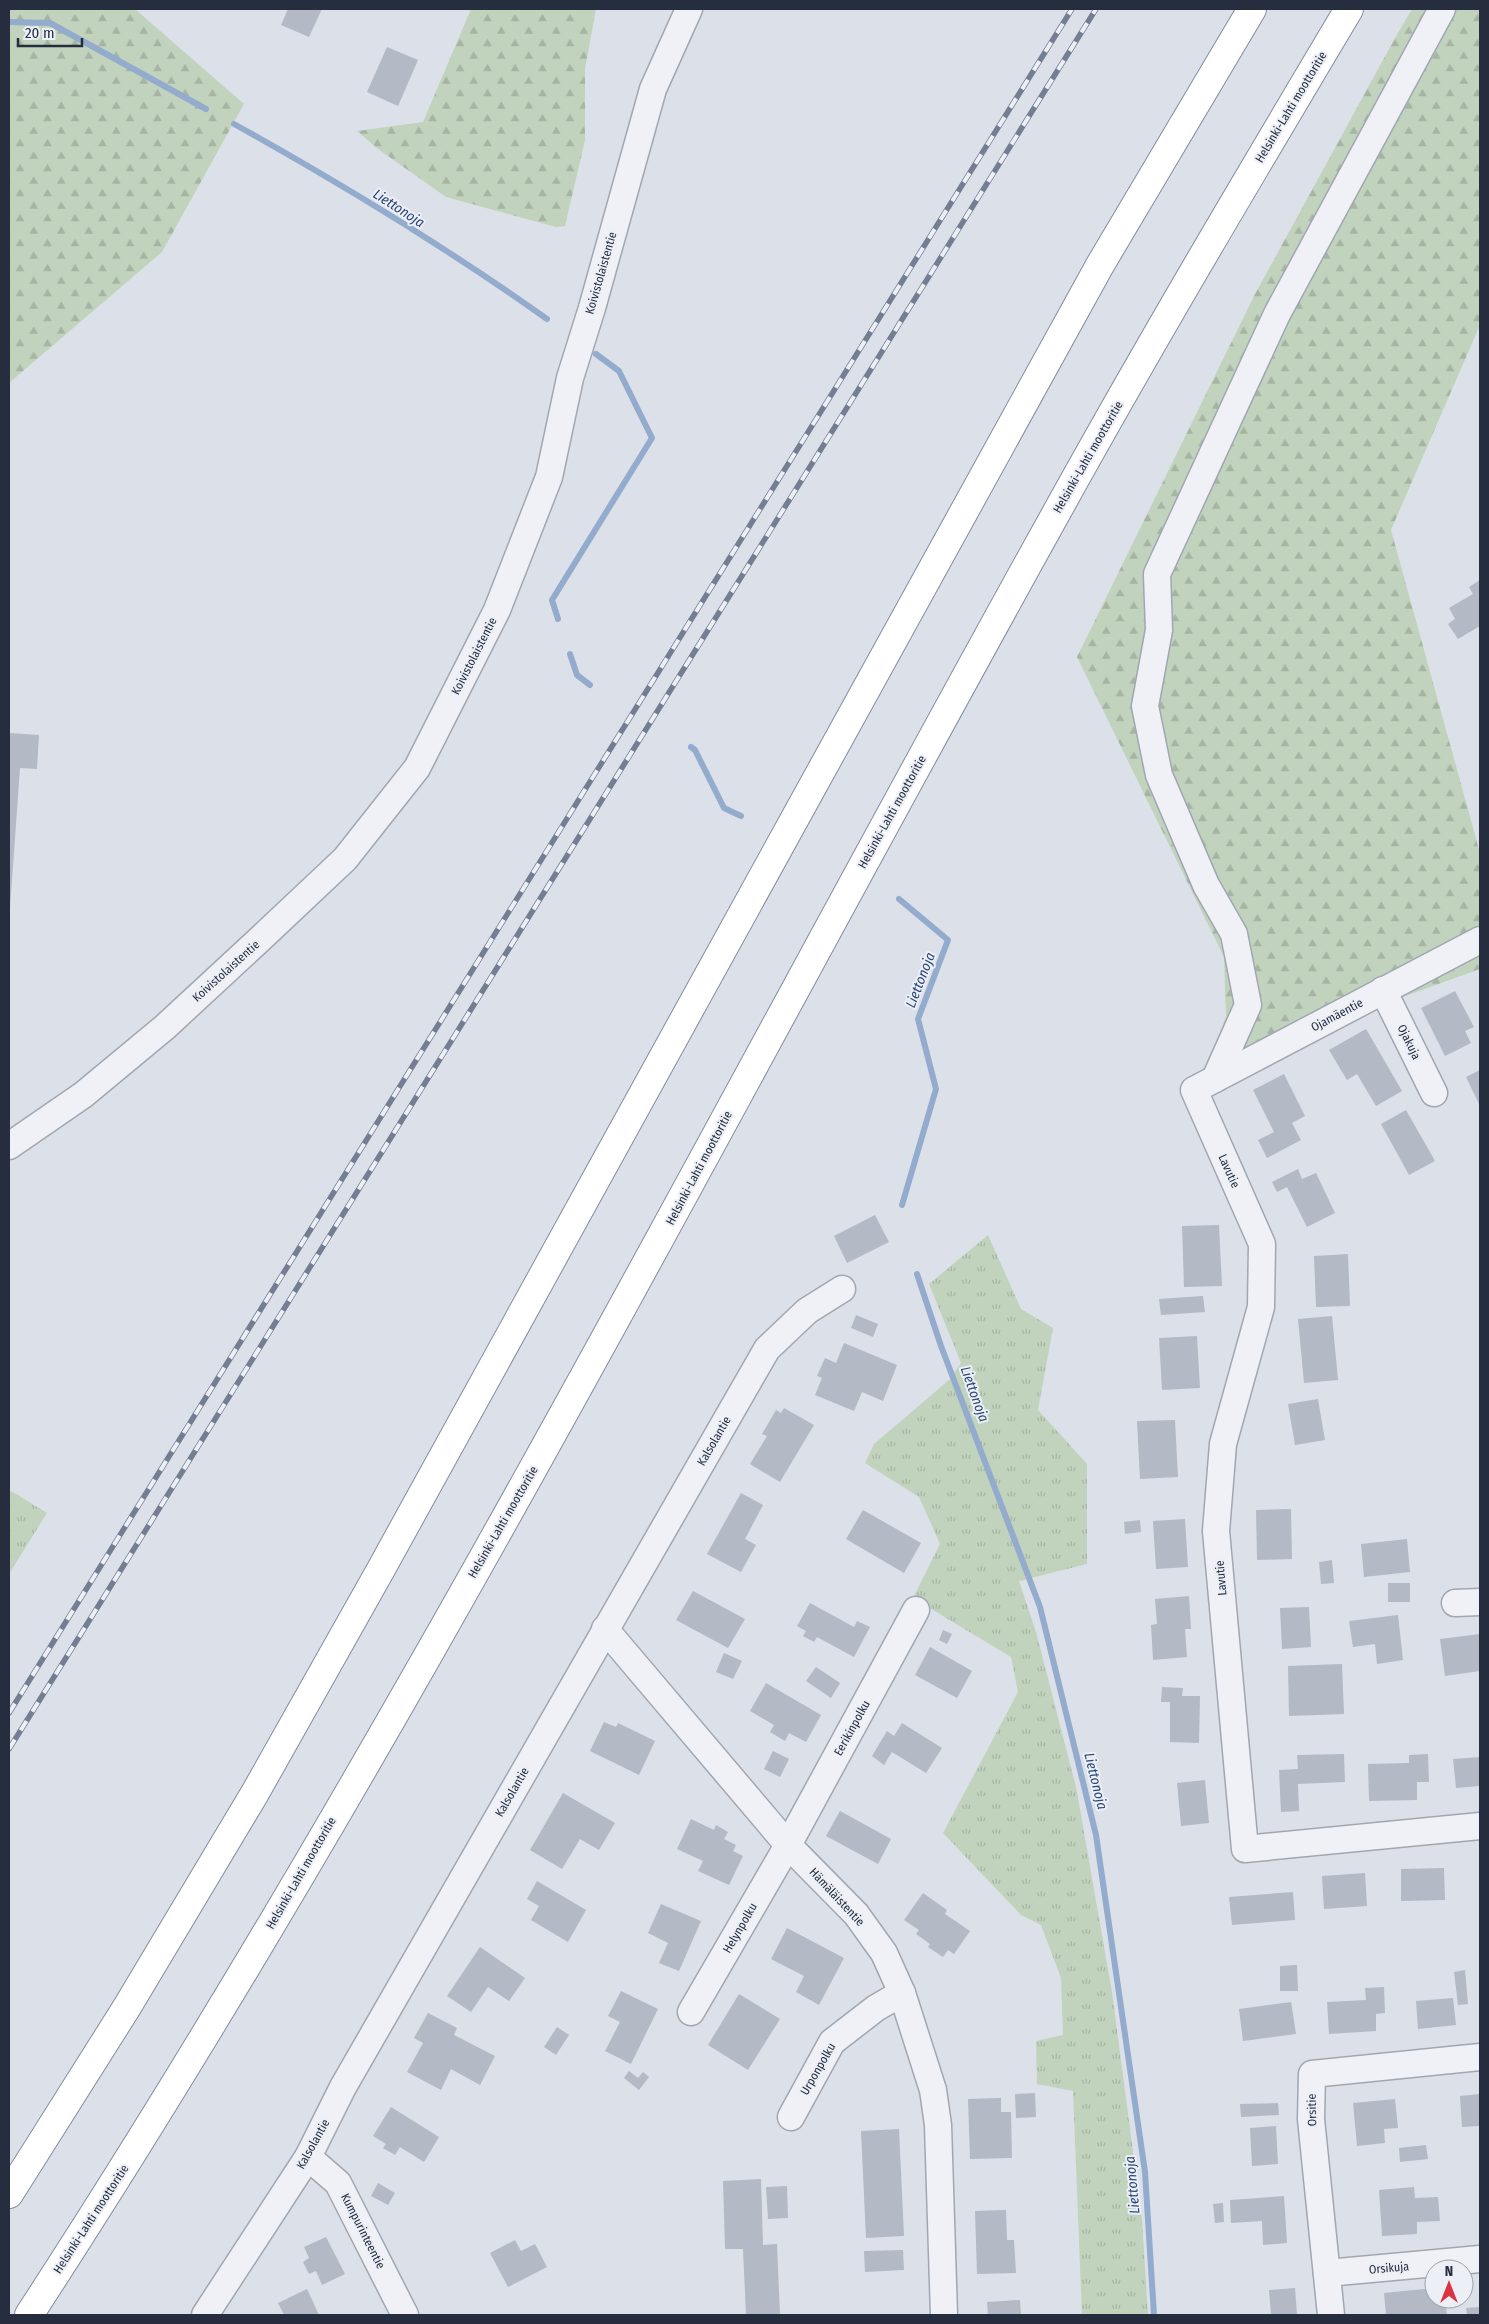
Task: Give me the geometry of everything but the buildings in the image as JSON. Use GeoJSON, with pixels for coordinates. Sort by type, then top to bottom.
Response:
{"type":"FeatureCollection","features":[{"type":"Feature","properties":{"kind":"highway"},"geometry":{"type":"LineString","coordinates":[[9,2194],[126,2007],[264,1776],[380,1571],[1100,265],[1252,9]]}},
{"type":"Feature","properties":{"kind":"highway","name":"Helsinki-Lahti moottoritie"},"geometry":{"type":"LineString","coordinates":[[29,2315],[211,2028],[353,1786],[594,1362],[1058,510],[1349,9]]}},
{"type":"Feature","properties":{"kind":"street","name":"Koivistolaistentie"},"geometry":{"type":"LineString","coordinates":[[9,1146],[82,1095],[165,1027],[259,940],[345,859],[417,768],[498,610],[549,477],[570,378],[592,308],[653,89],[689,9]]}},
{"type":"Feature","properties":{"kind":"street"},"geometry":{"type":"LineString","coordinates":[[1204,1085],[1248,1005],[1234,934],[1206,885],[1159,775],[1145,706],[1159,630],[1157,574],[1277,314],[1442,9]]}},
{"type":"Feature","properties":{"kind":"street","name":"Ojamäentie"},"geometry":{"type":"LineString","coordinates":[[1204,1085],[1480,940]]}},
{"type":"Feature","properties":{"kind":"street","name":"Ojakuja"},"geometry":{"type":"LineString","coordinates":[[1383,990],[1434,1093]]}},
{"type":"Feature","properties":{"kind":"street","name":"Lavutie"},"geometry":{"type":"LineString","coordinates":[[1204,1085],[1262,1244],[1261,1307],[1222,1444],[1216,1531],[1244,1848],[1480,1826]]}},
{"type":"Feature","properties":{"kind":"street","name":"Kalsolantie"},"geometry":{"type":"LineString","coordinates":[[205,2315],[308,2157],[344,2087],[767,1349],[807,1311],[842,1289]]}},
{"type":"Feature","properties":{"kind":"street","name":"Eerikinpolku"},"geometry":{"type":"LineString","coordinates":[[788,1845],[916,1610]]}},
{"type":"Feature","properties":{"kind":"street","name":"Hämäläistentie"},"geometry":{"type":"LineString","coordinates":[[606,1629],[788,1845],[856,1914],[884,1953],[902,1993],[933,2090],[938,2125],[944,2315]]}},
{"type":"Feature","properties":{"kind":"street","name":"Helynpolku"},"geometry":{"type":"LineString","coordinates":[[691,2012],[788,1845]]}},
{"type":"Feature","properties":{"kind":"street","name":"Urponpolku"},"geometry":{"type":"LineString","coordinates":[[791,2117],[832,2042],[876,2008],[902,1993]]}},
{"type":"Feature","properties":{"kind":"street","name":"Orsitie"},"geometry":{"type":"LineString","coordinates":[[1331,2315],[1311,2118],[1312,2074],[1480,2057]]}},
{"type":"Feature","properties":{"kind":"street","name":"Kumpurinteentie"},"geometry":{"type":"LineString","coordinates":[[308,2157],[338,2183],[405,2315]]}},
{"type":"Feature","properties":{"kind":"street","name":"Orsikuja"},"geometry":{"type":"LineString","coordinates":[[1327,2273],[1480,2259]]}},
{"type":"Feature","properties":{"kind":"green space"},"geometry":{"type":"Polygon","coordinates":[[[9,9],[135,9],[244,104],[162,252],[9,383],[9,9]]]}},
{"type":"Feature","properties":{"kind":"green space"},"geometry":{"type":"Polygon","coordinates":[[[471,9],[596,9],[585,69],[585,140],[565,226],[556,227],[446,197],[378,149],[357,131],[423,122],[471,9]]]}},
{"type":"Feature","properties":{"kind":"green space"},"geometry":{"type":"Polygon","coordinates":[[[1412,9],[1480,9],[1480,325],[1391,530],[1480,853],[1480,969],[1209,1067],[1226,1016],[1224,957],[1077,657],[1254,296],[1412,9]]]}},
{"type":"Feature","properties":{"kind":"green space"},"geometry":{"type":"Polygon","coordinates":[[[988,1235],[1021,1309],[1053,1328],[1038,1410],[1087,1464],[1087,1564],[1019,1581],[1036,1632],[1076,1787],[1112,1992],[1142,2220],[1148,2315],[1082,2315],[1073,2091],[1037,2084],[1036,2041],[1063,2035],[1061,1978],[1041,1925],[1021,1915],[943,1833],[1018,1692],[1011,1657],[913,1598],[940,1544],[919,1497],[865,1463],[874,1444],[949,1380],[961,1363],[929,1284],[988,1235]]]}},
{"type":"Feature","properties":{"kind":"green space"},"geometry":{"type":"Polygon","coordinates":[[[11,1491],[47,1513],[9,1574],[9,1495],[11,1491]]]}},
{"type":"Feature","properties":{"kind":"waterway","name":"Liettonoja"},"geometry":{"type":"LineString","coordinates":[[9,22],[50,23],[206,109]]}},
{"type":"Feature","properties":{"kind":"waterway","name":"Liettonoja"},"geometry":{"type":"LineString","coordinates":[[234,124],[394,217],[547,319]]}},
{"type":"Feature","properties":{"kind":"waterway","name":"Liettonoja"},"geometry":{"type":"LineString","coordinates":[[558,619],[552,600],[652,438],[619,371],[596,354]]}},
{"type":"Feature","properties":{"kind":"waterway","name":"Liettonoja"},"geometry":{"type":"LineString","coordinates":[[570,654],[577,675],[590,685]]}},
{"type":"Feature","properties":{"kind":"waterway","name":"Liettonoja"},"geometry":{"type":"LineString","coordinates":[[691,747],[695,750],[724,808],[741,816]]}},
{"type":"Feature","properties":{"kind":"waterway","name":"Liettonoja"},"geometry":{"type":"LineString","coordinates":[[899,899],[948,940],[918,1019],[936,1089],[902,1205]]}},
{"type":"Feature","properties":{"kind":"waterway","name":"Liettonoja"},"geometry":{"type":"LineString","coordinates":[[917,1274],[941,1346],[1040,1607],[1096,1835],[1145,2172],[1154,2315]]}},
{"type":"Feature","properties":{"kind":"railway"},"geometry":{"type":"LineString","coordinates":[[9,1713],[1072,9]]}},
{"type":"Feature","properties":{"kind":"railway"},"geometry":{"type":"LineString","coordinates":[[9,1749],[1096,9]]}}]}
